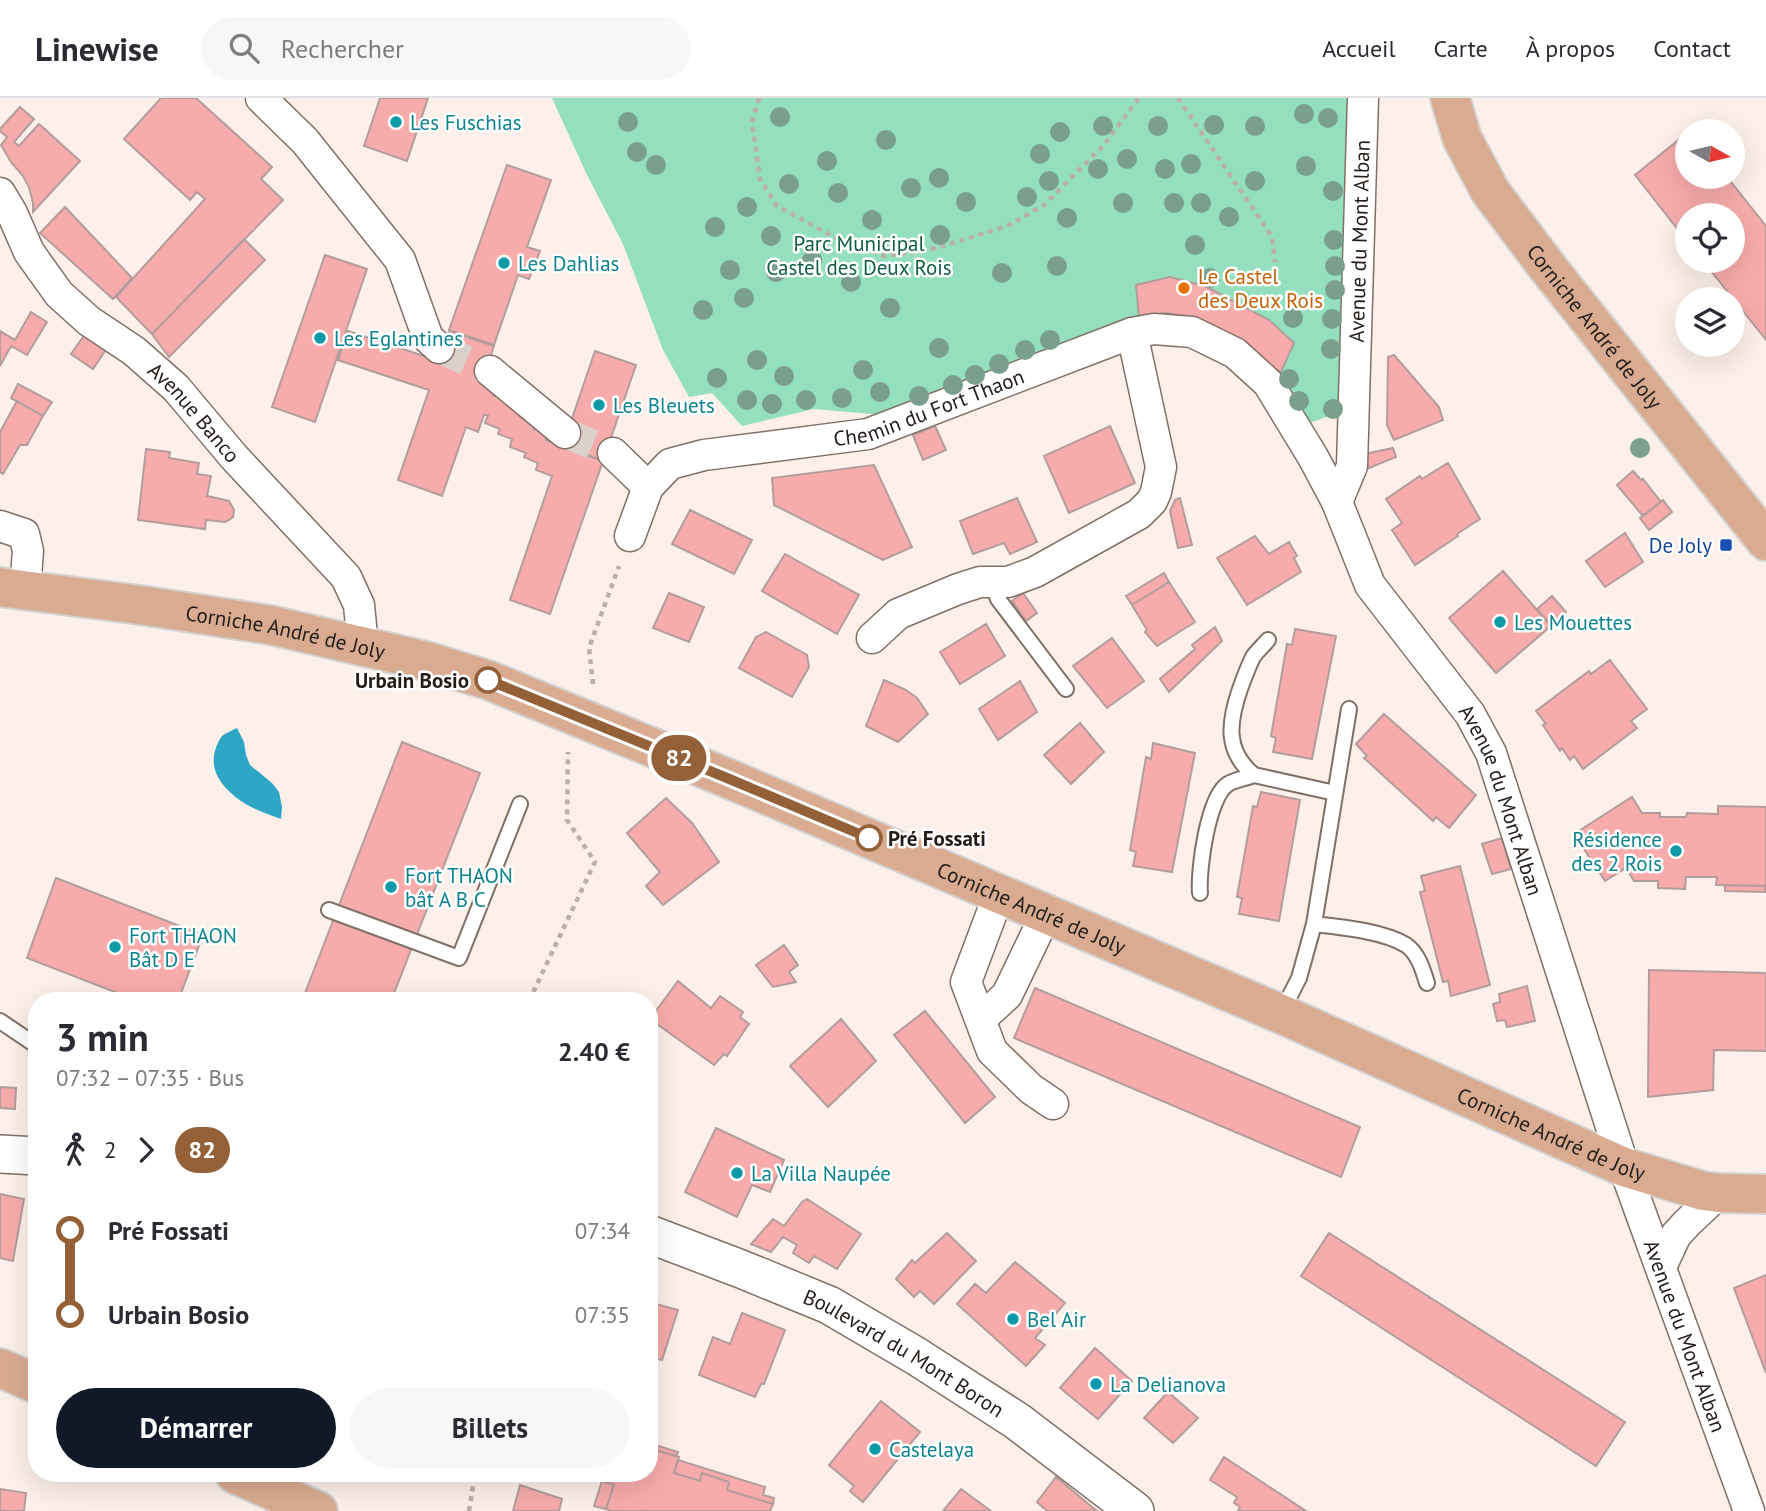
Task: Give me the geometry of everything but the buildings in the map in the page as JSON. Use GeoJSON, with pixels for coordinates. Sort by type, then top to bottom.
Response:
{"type":"FeatureCollection","features":[{"type":"Feature","properties":{"kind":"main road","name":"Corniche André de Joly"},"geometry":{"type":"LineString","coordinates":[[1450,98],[1462,138],[1490,191],[1548,268],[1766,541]]}},
{"type":"Feature","properties":{"kind":"main road","name":"Corniche André de Joly"},"geometry":{"type":"LineString","coordinates":[[12,588],[270,625],[426,661],[488,680],[727,778],[1281,1014],[1624,1167],[1720,1193],[1766,1194]]}},
{"type":"Feature","properties":{"kind":"main road"},"geometry":{"type":"LineString","coordinates":[[0,1368],[28,1380]]}},
{"type":"Feature","properties":{"kind":"main road"},"geometry":{"type":"LineString","coordinates":[[253,1482],[318,1511]]}},
{"type":"Feature","properties":{"kind":"street"},"geometry":{"type":"LineString","coordinates":[[261,98],[305,141],[400,260],[428,338],[439,348]]}},
{"type":"Feature","properties":{"kind":"street","name":"Avenue du Mont Alban"},"geometry":{"type":"LineString","coordinates":[[1363,98],[1352,466],[1337,502],[1370,585],[1470,714],[1491,753],[1624,1167],[1749,1511]]}},
{"type":"Feature","properties":{"kind":"street","name":"Avenue Banco"},"geometry":{"type":"LineString","coordinates":[[0,192],[29,252],[59,294],[89,321],[134,351],[177,388],[234,457],[346,577],[359,605],[363,646]]}},
{"type":"Feature","properties":{"kind":"street","name":"Chemin du Fort Thaon"},"geometry":{"type":"LineString","coordinates":[[630,536],[648,486],[670,464],[704,455],[868,434],[1132,333],[1154,329],[1192,332],[1235,353],[1268,383],[1337,502]]}},
{"type":"Feature","properties":{"kind":"street"},"geometry":{"type":"LineString","coordinates":[[872,638],[898,614],[958,589],[980,582],[1008,582],[1035,572],[1139,514],[1152,501],[1161,467],[1132,333]]}},
{"type":"Feature","properties":{"kind":"street"},"geometry":{"type":"LineString","coordinates":[[490,371],[565,433]]}},
{"type":"Feature","properties":{"kind":"street"},"geometry":{"type":"LineString","coordinates":[[613,453],[648,486]]}},
{"type":"Feature","properties":{"kind":"street"},"geometry":{"type":"LineString","coordinates":[[0,526],[24,534],[28,551],[12,588]]}},
{"type":"Feature","properties":{"kind":"street"},"geometry":{"type":"LineString","coordinates":[[999,894],[966,982],[992,1051],[1031,1089],[1053,1104]]}},
{"type":"Feature","properties":{"kind":"street"},"geometry":{"type":"LineString","coordinates":[[981,1019],[1007,995],[1046,914]]}},
{"type":"Feature","properties":{"kind":"street"},"geometry":{"type":"LineString","coordinates":[[0,1154],[28,1156]]}},
{"type":"Feature","properties":{"kind":"street"},"geometry":{"type":"LineString","coordinates":[[1661,1267],[1676,1235],[1720,1193]]}},
{"type":"Feature","properties":{"kind":"street","name":"Boulevard du Mont Boron"},"geometry":{"type":"LineString","coordinates":[[658,1237],[829,1306],[916,1356],[1017,1421],[1135,1511]]}},
{"type":"Feature","properties":{"kind":"lane"},"geometry":{"type":"LineString","coordinates":[[991,582],[998,599],[1066,689]]}},
{"type":"Feature","properties":{"kind":"lane"},"geometry":{"type":"LineString","coordinates":[[1268,640],[1254,656],[1233,710],[1231,734],[1236,752],[1244,767],[1254,775],[1335,793]]}},
{"type":"Feature","properties":{"kind":"lane"},"geometry":{"type":"LineString","coordinates":[[1281,1014],[1299,978],[1314,924],[1349,709]]}},
{"type":"Feature","properties":{"kind":"lane"},"geometry":{"type":"LineString","coordinates":[[1200,893],[1198,878],[1204,839],[1219,797],[1227,784],[1254,775]]}},
{"type":"Feature","properties":{"kind":"lane"},"geometry":{"type":"LineString","coordinates":[[329,910],[459,958],[520,804]]}},
{"type":"Feature","properties":{"kind":"lane"},"geometry":{"type":"LineString","coordinates":[[1314,924],[1380,935],[1408,946],[1422,965],[1427,983]]}},
{"type":"Feature","properties":{"kind":"lane"},"geometry":{"type":"LineString","coordinates":[[0,1021],[28,1040]]}},
{"type":"Feature","properties":{"kind":"path"},"geometry":{"type":"LineString","coordinates":[[760,98],[752,122],[760,179],[777,206],[834,237],[884,256],[937,248],[1007,226],[1044,205],[1104,145],[1139,98]]}},
{"type":"Feature","properties":{"kind":"path"},"geometry":{"type":"LineString","coordinates":[[1178,98],[1272,237],[1275,262]]}},
{"type":"Feature","properties":{"kind":"path"},"geometry":{"type":"LineString","coordinates":[[593,685],[589,648],[630,536]]}},
{"type":"Feature","properties":{"kind":"path"},"geometry":{"type":"LineString","coordinates":[[533,992],[595,863],[567,820],[568,751]]}},
{"type":"Feature","properties":{"kind":"path"},"geometry":{"type":"LineString","coordinates":[[469,1511],[474,1482]]}},
{"type":"Feature","properties":{"kind":"green space","name":"Parc Municipal Castel des Deux Rois"},"geometry":{"type":"Polygon","coordinates":[[[552,98],[1347,98],[1338,413],[1309,423],[1190,317],[1166,313],[1139,316],[883,415],[814,409],[742,426],[712,393],[689,397],[663,350],[623,244],[587,175],[552,98]]]}},
{"type":"Feature","properties":{"kind":"water"},"geometry":{"type":"Polygon","coordinates":[[[237,728],[250,765],[279,792],[281,819],[241,801],[229,791],[216,773],[215,749],[222,736],[237,728]]]}},
{"type":"Feature","properties":{"kind":"tunnel"},"geometry":{"type":"LineString","coordinates":[[439,348],[490,371]]}},
{"type":"Feature","properties":{"kind":"tunnel"},"geometry":{"type":"LineString","coordinates":[[565,433],[613,453]]}},
{"type":"Feature","properties":{"kind":"bus line","name":"82"},"geometry":{"type":"LineString","coordinates":[[488,680],[869,838]]}},
{"type":"Feature","properties":{"kind":"place","name":"Les Fuschias"},"geometry":{"type":"Point","coordinates":[396,122]}},
{"type":"Feature","properties":{"kind":"place","name":"Les Dahlias"},"geometry":{"type":"Point","coordinates":[504,263]}},
{"type":"Feature","properties":{"kind":"place","name":"Le Castel des Deux Rois"},"geometry":{"type":"Point","coordinates":[1184,288]}},
{"type":"Feature","properties":{"kind":"place","name":"Les Eglantines"},"geometry":{"type":"Point","coordinates":[320,338]}},
{"type":"Feature","properties":{"kind":"place","name":"Les Bleuets"},"geometry":{"type":"Point","coordinates":[599,405]}},
{"type":"Feature","properties":{"kind":"place","name":"De Joly"},"geometry":{"type":"Point","coordinates":[1726,545]}},
{"type":"Feature","properties":{"kind":"place","name":"Les Mouettes"},"geometry":{"type":"Point","coordinates":[1500,622]}},
{"type":"Feature","properties":{"kind":"place","name":"Urbain Bosio"},"geometry":{"type":"Point","coordinates":[488,680]}},
{"type":"Feature","properties":{"kind":"place","name":"Pré Fossati"},"geometry":{"type":"Point","coordinates":[869,838]}},
{"type":"Feature","properties":{"kind":"place","name":"Résidence des 2 Rois"},"geometry":{"type":"Point","coordinates":[1676,851]}},
{"type":"Feature","properties":{"kind":"place","name":"Fort THAON bât A B C"},"geometry":{"type":"Point","coordinates":[391,887]}},
{"type":"Feature","properties":{"kind":"place","name":"Fort THAON Bât D E"},"geometry":{"type":"Point","coordinates":[115,947]}},
{"type":"Feature","properties":{"kind":"place","name":"La Villa Naupée"},"geometry":{"type":"Point","coordinates":[737,1173]}},
{"type":"Feature","properties":{"kind":"place","name":"Bel Air"},"geometry":{"type":"Point","coordinates":[1013,1319]}},
{"type":"Feature","properties":{"kind":"place","name":"La Delianova"},"geometry":{"type":"Point","coordinates":[1096,1384]}},
{"type":"Feature","properties":{"kind":"place","name":"Castelaya"},"geometry":{"type":"Point","coordinates":[875,1449]}}]}
